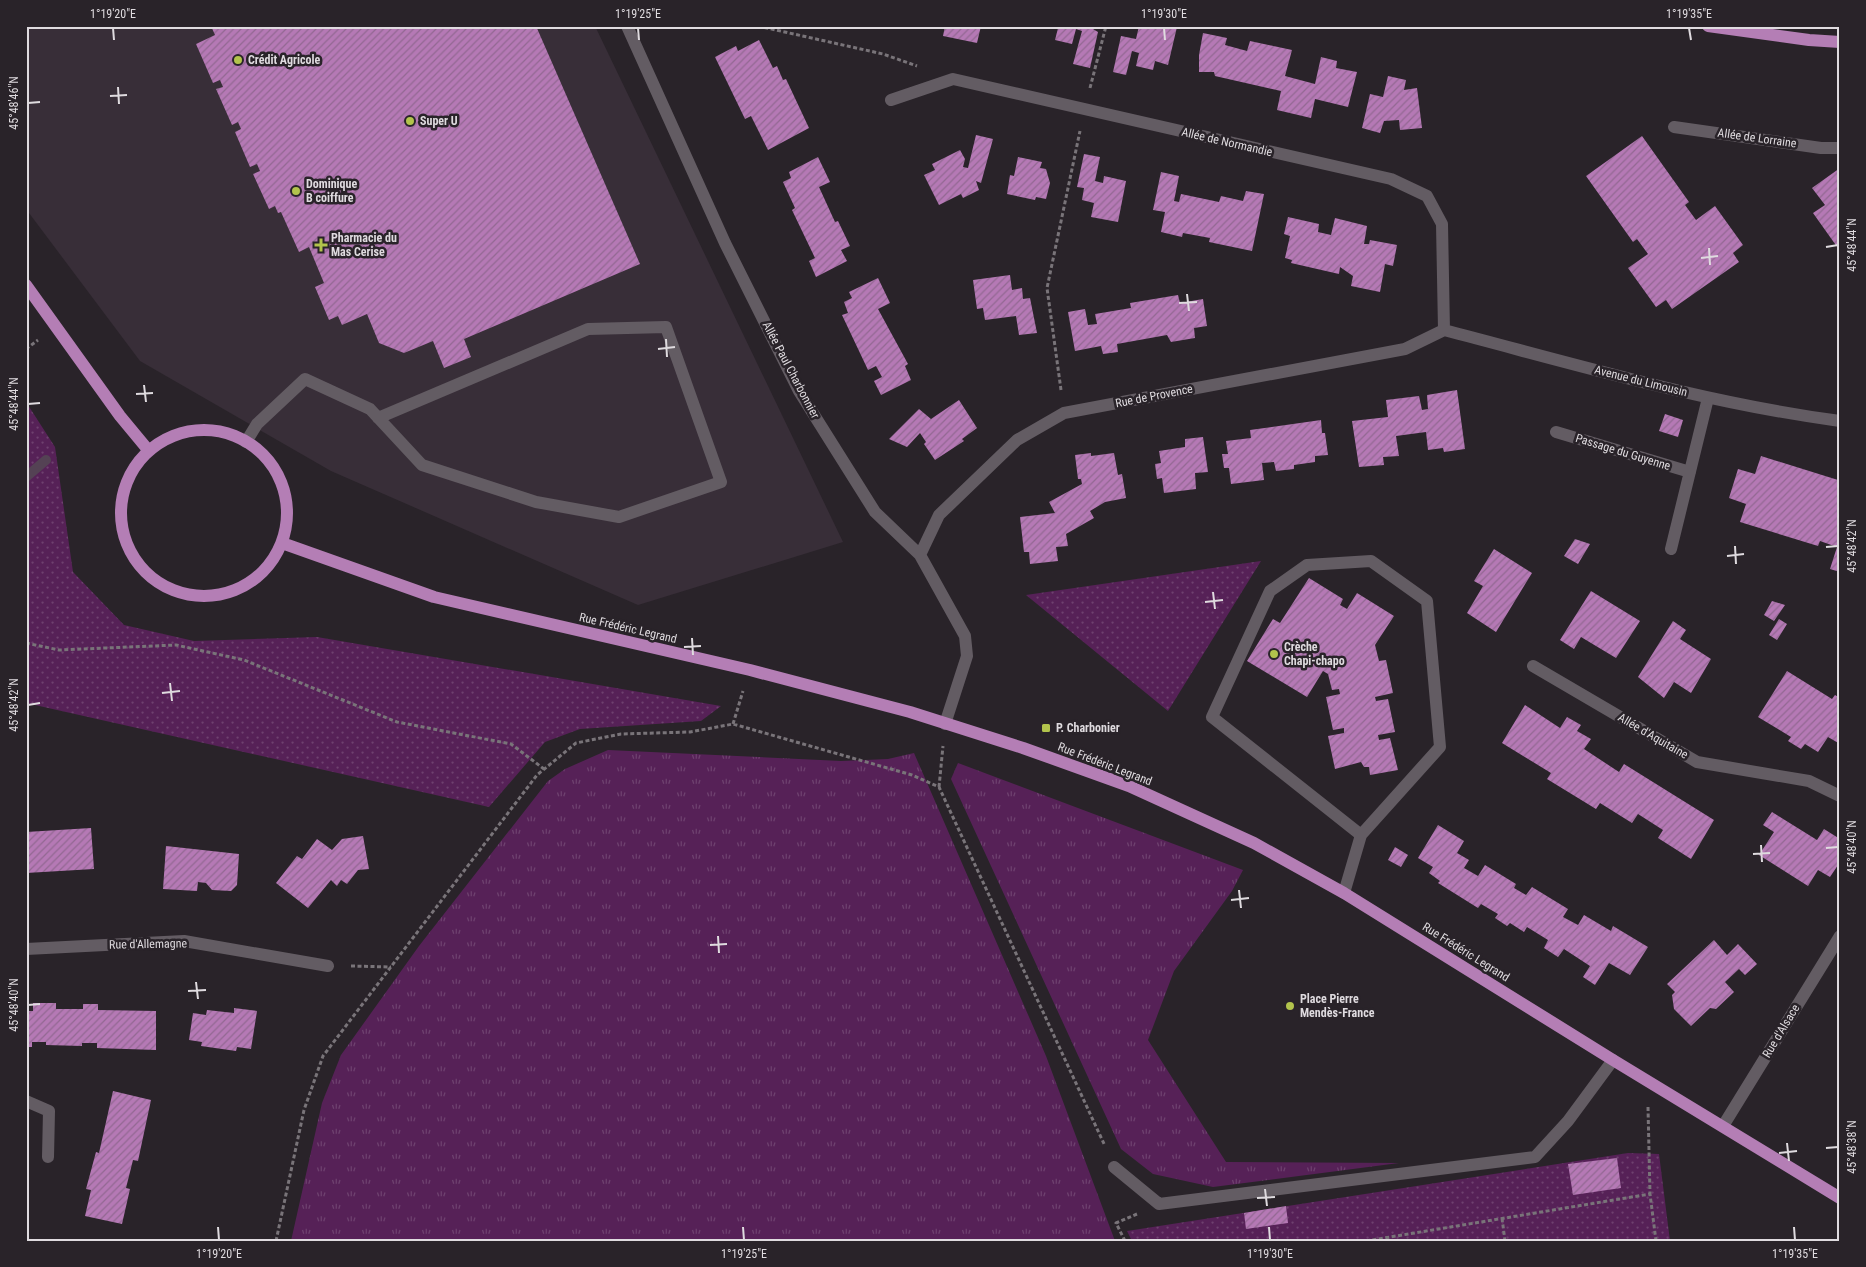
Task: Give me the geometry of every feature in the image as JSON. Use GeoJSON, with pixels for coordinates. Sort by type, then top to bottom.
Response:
{"type":"FeatureCollection","features":[{"type":"Feature","properties":{"kind":"main road"},"geometry":{"type":"LineString","coordinates":[[1708,26],[1809,40],[1840,42]]}},
{"type":"Feature","properties":{"kind":"main road"},"geometry":{"type":"LineString","coordinates":[[26,284],[120,416],[149,451]]}},
{"type":"Feature","properties":{"kind":"main road"},"geometry":{"type":"LineString","coordinates":[[198,430],[226,433],[246,442],[251,444],[272,464],[284,489],[288,516],[282,543],[268,567],[246,585],[220,595],[193,596],[167,588],[145,572],[129,550],[121,524],[122,497],[132,472],[149,451],[172,436],[198,430]]}},
{"type":"Feature","properties":{"kind":"main road","name":"Rue Frédéric Legrand"},"geometry":{"type":"LineString","coordinates":[[282,543],[434,597],[750,670],[910,712],[1023,748],[1129,786],[1254,843],[1344,893],[1612,1060],[1840,1198]]}},
{"type":"Feature","properties":{"kind":"street","name":"Allée Paul Charbonnier"},"geometry":{"type":"LineString","coordinates":[[627,26],[725,243],[799,391],[875,512],[920,555],[965,636],[967,656],[945,724]]}},
{"type":"Feature","properties":{"kind":"street"},"geometry":{"type":"LineString","coordinates":[[891,100],[953,79]]}},
{"type":"Feature","properties":{"kind":"street","name":"Allée de Normandie"},"geometry":{"type":"LineString","coordinates":[[953,79],[1391,179],[1427,196],[1442,224],[1444,330]]}},
{"type":"Feature","properties":{"kind":"street","name":"Allée de Lorraine"},"geometry":{"type":"LineString","coordinates":[[1674,127],[1822,148],[1840,148]]}},
{"type":"Feature","properties":{"kind":"street"},"geometry":{"type":"LineString","coordinates":[[246,442],[257,424],[305,379],[370,409],[378,418],[422,465],[545,504],[619,517],[721,482],[666,327],[588,328],[378,418]]}},
{"type":"Feature","properties":{"kind":"street","name":"Rue de Provence"},"geometry":{"type":"LineString","coordinates":[[920,555],[939,515],[1017,440],[1064,413],[1405,349],[1444,330]]}},
{"type":"Feature","properties":{"kind":"street","name":"Avenue du Limousin"},"geometry":{"type":"LineString","coordinates":[[1444,330],[1708,398],[1789,414],[1840,421]]}},
{"type":"Feature","properties":{"kind":"street"},"geometry":{"type":"LineString","coordinates":[[1671,549],[1708,398]]}},
{"type":"Feature","properties":{"kind":"street","name":"Passage du Guyenne"},"geometry":{"type":"LineString","coordinates":[[1556,432],[1690,472]]}},
{"type":"Feature","properties":{"kind":"street"},"geometry":{"type":"LineString","coordinates":[[1344,893],[1361,835],[1440,747],[1427,601],[1371,561],[1307,565],[1270,591],[1212,717],[1361,835]]}},
{"type":"Feature","properties":{"kind":"street","name":"Allée d'Aquitaine"},"geometry":{"type":"LineString","coordinates":[[1533,666],[1697,762],[1809,781],[1840,796]]}},
{"type":"Feature","properties":{"kind":"street","name":"Rue d'Alsace"},"geometry":{"type":"LineString","coordinates":[[1723,1126],[1840,936]]}},
{"type":"Feature","properties":{"kind":"street","name":"Rue d'Allemagne"},"geometry":{"type":"LineString","coordinates":[[26,949],[184,941],[328,966]]}},
{"type":"Feature","properties":{"kind":"street"},"geometry":{"type":"LineString","coordinates":[[1114,1167],[1159,1204],[1536,1157],[1568,1120],[1612,1060]]}},
{"type":"Feature","properties":{"kind":"street"},"geometry":{"type":"LineString","coordinates":[[26,1101],[49,1110],[48,1157]]}},
{"type":"Feature","properties":{"kind":"path"},"geometry":{"type":"LineString","coordinates":[[758,26],[883,54],[953,79]]}},
{"type":"Feature","properties":{"kind":"path"},"geometry":{"type":"LineString","coordinates":[[1064,413],[1047,288],[1085,110],[1106,26]]}},
{"type":"Feature","properties":{"kind":"path"},"geometry":{"type":"LineString","coordinates":[[26,643],[58,650],[176,645],[244,660],[397,722],[511,744],[544,769]]}},
{"type":"Feature","properties":{"kind":"path"},"geometry":{"type":"LineString","coordinates":[[733,724],[750,670]]}},
{"type":"Feature","properties":{"kind":"path"},"geometry":{"type":"LineString","coordinates":[[276,1241],[304,1110],[323,1056],[537,774],[576,743],[621,734],[690,732],[733,724],[912,775],[939,788]]}},
{"type":"Feature","properties":{"kind":"path"},"geometry":{"type":"LineString","coordinates":[[945,724],[939,788],[1114,1167]]}},
{"type":"Feature","properties":{"kind":"path"},"geometry":{"type":"LineString","coordinates":[[328,966],[391,967]]}},
{"type":"Feature","properties":{"kind":"path"},"geometry":{"type":"LineString","coordinates":[[1647,1080],[1650,1194],[1656,1241]]}},
{"type":"Feature","properties":{"kind":"path"},"geometry":{"type":"LineString","coordinates":[[1366,1241],[1650,1194]]}},
{"type":"Feature","properties":{"kind":"path"},"geometry":{"type":"LineString","coordinates":[[1125,1241],[1116,1223],[1159,1204]]}},
{"type":"Feature","properties":{"kind":"path"},"geometry":{"type":"LineString","coordinates":[[1502,1218],[1504,1241]]}},
{"type":"Feature","properties":{"kind":"shaded area"},"geometry":{"type":"Polygon","coordinates":[[[26,26],[595,26],[843,542],[638,605],[331,471],[140,361],[26,209],[26,26]]]}},
{"type":"Feature","properties":{"kind":"green space"},"geometry":{"type":"Polygon","coordinates":[[[26,402],[55,447],[73,572],[124,625],[194,641],[317,637],[721,706],[701,721],[580,729],[545,742],[489,807],[26,703],[26,402]]]}},
{"type":"Feature","properties":{"kind":"green space"},"geometry":{"type":"Polygon","coordinates":[[[1261,561],[1168,711],[1026,595],[1261,561]]]}},
{"type":"Feature","properties":{"kind":"green space"},"geometry":{"type":"Polygon","coordinates":[[[608,750],[841,761],[888,759],[914,753],[1046,1056],[1115,1241],[291,1241],[322,1103],[341,1055],[419,946],[548,781],[565,769],[608,750]]]}},
{"type":"Feature","properties":{"kind":"green space"},"geometry":{"type":"Polygon","coordinates":[[[958,763],[1243,870],[1232,891],[1174,971],[1148,1040],[1226,1162],[1399,1163],[1213,1187],[1153,1174],[1121,1149],[951,779],[958,763]]]}},
{"type":"Feature","properties":{"kind":"green space"},"geometry":{"type":"Polygon","coordinates":[[[1628,1153],[1659,1154],[1670,1241],[1132,1241],[1127,1231],[1628,1153]]]}},
{"type":"Feature","properties":{"kind":"building"},"geometry":{"type":"Polygon","coordinates":[[[211,26],[536,26],[640,264],[464,339],[471,357],[444,368],[433,341],[404,353],[379,343],[367,314],[342,325],[338,316],[329,320],[315,287],[324,283],[309,247],[299,252],[281,212],[278,213],[275,206],[269,209],[253,174],[260,171],[257,164],[250,167],[235,132],[241,129],[238,122],[232,125],[216,89],[223,87],[220,80],[213,83],[196,44],[215,35],[211,26]]]}},
{"type":"Feature","properties":{"kind":"building"},"geometry":{"type":"Polygon","coordinates":[[[945,26],[981,26],[977,43],[943,36],[945,26]]]}},
{"type":"Feature","properties":{"kind":"building"},"geometry":{"type":"Polygon","coordinates":[[[1052,26],[1088,26],[1098,32],[1090,68],[1073,64],[1082,31],[1076,29],[1072,44],[1055,40],[1058,28],[1052,26]]]}},
{"type":"Feature","properties":{"kind":"building"},"geometry":{"type":"Polygon","coordinates":[[[1139,26],[1177,27],[1168,65],[1155,61],[1153,70],[1136,66],[1139,53],[1132,51],[1126,75],[1113,72],[1121,36],[1136,39],[1139,26]]]}},
{"type":"Feature","properties":{"kind":"building"},"geometry":{"type":"Polygon","coordinates":[[[1203,33],[1227,38],[1225,45],[1247,51],[1250,41],[1292,50],[1285,76],[1315,84],[1321,57],[1337,61],[1336,68],[1357,72],[1348,107],[1315,99],[1311,118],[1277,110],[1281,91],[1215,76],[1214,72],[1199,72],[1199,55],[1203,33]]]}},
{"type":"Feature","properties":{"kind":"building"},"geometry":{"type":"Polygon","coordinates":[[[759,40],[773,68],[777,66],[783,80],[786,79],[809,128],[768,150],[751,116],[745,119],[715,57],[736,46],[738,51],[759,40]]]}},
{"type":"Feature","properties":{"kind":"building"},"geometry":{"type":"Polygon","coordinates":[[[1388,76],[1406,80],[1404,90],[1417,88],[1422,128],[1400,130],[1399,120],[1384,121],[1380,133],[1362,128],[1370,94],[1383,97],[1388,76]]]}},
{"type":"Feature","properties":{"kind":"building"},"geometry":{"type":"Polygon","coordinates":[[[976,135],[993,139],[981,183],[976,181],[979,190],[963,198],[961,194],[939,205],[924,175],[935,170],[932,164],[960,150],[965,159],[963,167],[968,168],[976,135]]]}},
{"type":"Feature","properties":{"kind":"building"},"geometry":{"type":"Polygon","coordinates":[[[1642,136],[1689,202],[1685,205],[1696,220],[1715,206],[1743,245],[1733,253],[1739,262],[1672,309],[1666,300],[1656,307],[1628,268],[1648,254],[1637,239],[1633,242],[1586,176],[1642,136]]]}},
{"type":"Feature","properties":{"kind":"building"},"geometry":{"type":"Polygon","coordinates":[[[1084,154],[1100,157],[1095,181],[1103,183],[1104,176],[1126,181],[1118,222],[1091,217],[1094,203],[1082,200],[1084,188],[1077,187],[1084,154]]]}},
{"type":"Feature","properties":{"kind":"building"},"geometry":{"type":"Polygon","coordinates":[[[818,157],[830,182],[819,187],[835,222],[838,221],[850,246],[841,250],[847,261],[816,277],[809,261],[815,258],[792,210],[795,208],[783,182],[791,178],[789,172],[818,157]]]}},
{"type":"Feature","properties":{"kind":"building"},"geometry":{"type":"Polygon","coordinates":[[[1018,157],[1042,162],[1040,168],[1046,169],[1050,183],[1046,199],[1036,197],[1035,200],[1007,194],[1010,175],[1014,176],[1018,157]]]}},
{"type":"Feature","properties":{"kind":"building"},"geometry":{"type":"Polygon","coordinates":[[[1840,168],[1840,251],[1813,213],[1825,205],[1812,188],[1840,168]]]}},
{"type":"Feature","properties":{"kind":"building"},"geometry":{"type":"Polygon","coordinates":[[[1161,172],[1179,176],[1174,201],[1179,202],[1181,194],[1219,202],[1221,196],[1243,201],[1246,191],[1264,194],[1252,251],[1209,242],[1210,238],[1183,233],[1182,237],[1161,232],[1165,212],[1153,210],[1161,172]]]}},
{"type":"Feature","properties":{"kind":"building"},"geometry":{"type":"Polygon","coordinates":[[[1288,217],[1319,224],[1318,232],[1331,235],[1335,218],[1367,226],[1364,244],[1369,244],[1370,240],[1397,245],[1393,266],[1385,264],[1380,292],[1351,286],[1353,276],[1340,267],[1339,274],[1291,263],[1292,260],[1285,258],[1290,236],[1284,234],[1288,217]]]}},
{"type":"Feature","properties":{"kind":"building"},"geometry":{"type":"Polygon","coordinates":[[[1010,275],[1012,290],[1022,288],[1023,299],[1030,298],[1037,333],[1019,335],[1016,316],[985,320],[983,308],[977,309],[973,280],[1010,275]]]}},
{"type":"Feature","properties":{"kind":"building"},"geometry":{"type":"Polygon","coordinates":[[[878,278],[890,303],[878,309],[908,364],[905,366],[911,380],[881,395],[874,381],[882,377],[876,366],[868,370],[842,315],[848,313],[844,302],[852,298],[849,292],[878,278]]]}},
{"type":"Feature","properties":{"kind":"building"},"geometry":{"type":"Polygon","coordinates":[[[1178,295],[1180,303],[1203,299],[1207,326],[1194,328],[1195,338],[1171,342],[1167,335],[1117,344],[1118,352],[1103,354],[1101,346],[1075,351],[1068,312],[1085,309],[1088,325],[1097,324],[1095,314],[1131,308],[1130,303],[1178,295]]]}},
{"type":"Feature","properties":{"kind":"building"},"geometry":{"type":"Polygon","coordinates":[[[1457,390],[1465,449],[1444,452],[1443,448],[1428,450],[1426,432],[1396,436],[1399,456],[1383,457],[1384,465],[1359,467],[1352,421],[1388,417],[1386,400],[1419,396],[1422,410],[1428,409],[1427,395],[1457,390]]]}},
{"type":"Feature","properties":{"kind":"building"},"geometry":{"type":"Polygon","coordinates":[[[959,400],[977,428],[962,439],[964,441],[935,460],[924,444],[926,442],[920,433],[907,447],[889,439],[919,409],[931,419],[959,400]]]}},
{"type":"Feature","properties":{"kind":"building"},"geometry":{"type":"Polygon","coordinates":[[[1665,414],[1683,420],[1678,437],[1659,431],[1665,414]]]}},
{"type":"Feature","properties":{"kind":"building"},"geometry":{"type":"Polygon","coordinates":[[[1321,420],[1322,433],[1325,433],[1328,455],[1315,456],[1315,462],[1294,465],[1294,469],[1276,471],[1274,462],[1262,463],[1264,480],[1231,484],[1229,468],[1224,468],[1222,454],[1228,454],[1226,441],[1251,438],[1250,430],[1321,420]]]}},
{"type":"Feature","properties":{"kind":"building"},"geometry":{"type":"Polygon","coordinates":[[[1203,437],[1208,472],[1195,473],[1196,489],[1164,493],[1162,478],[1157,479],[1155,464],[1161,463],[1159,451],[1185,447],[1185,439],[1203,437]]]}},
{"type":"Feature","properties":{"kind":"building"},"geometry":{"type":"Polygon","coordinates":[[[1091,453],[1091,456],[1114,453],[1118,475],[1122,474],[1126,498],[1105,502],[1090,511],[1094,518],[1066,534],[1068,546],[1056,547],[1058,561],[1030,564],[1029,552],[1024,552],[1020,517],[1055,513],[1049,502],[1082,484],[1081,479],[1078,479],[1075,455],[1091,453]]]}},
{"type":"Feature","properties":{"kind":"building"},"geometry":{"type":"Polygon","coordinates":[[[1761,456],[1838,480],[1837,485],[1840,486],[1840,572],[1830,569],[1837,547],[1820,541],[1818,546],[1740,522],[1746,504],[1729,498],[1738,469],[1755,474],[1761,456]]]}},
{"type":"Feature","properties":{"kind":"building"},"geometry":{"type":"Polygon","coordinates":[[[1575,539],[1590,544],[1578,564],[1564,556],[1575,539]]]}},
{"type":"Feature","properties":{"kind":"building"},"geometry":{"type":"Polygon","coordinates":[[[1494,549],[1532,573],[1496,632],[1467,613],[1483,586],[1474,581],[1494,549]]]}},
{"type":"Feature","properties":{"kind":"building"},"geometry":{"type":"Polygon","coordinates":[[[1309,578],[1343,599],[1340,605],[1347,609],[1357,593],[1394,616],[1375,645],[1379,661],[1386,660],[1393,693],[1375,697],[1376,701],[1388,699],[1395,732],[1378,735],[1379,740],[1390,738],[1398,770],[1370,775],[1369,767],[1364,767],[1361,762],[1335,769],[1328,736],[1344,733],[1344,728],[1333,730],[1326,697],[1340,694],[1339,689],[1332,690],[1328,674],[1323,671],[1307,697],[1247,661],[1273,619],[1280,623],[1309,578]]]}},
{"type":"Feature","properties":{"kind":"building"},"geometry":{"type":"Polygon","coordinates":[[[1591,591],[1640,621],[1616,658],[1581,637],[1574,649],[1560,640],[1591,591]]]}},
{"type":"Feature","properties":{"kind":"building"},"geometry":{"type":"Polygon","coordinates":[[[1772,601],[1785,605],[1774,621],[1764,615],[1772,601]]]}},
{"type":"Feature","properties":{"kind":"building"},"geometry":{"type":"Polygon","coordinates":[[[1779,619],[1787,624],[1777,640],[1769,635],[1779,619]]]}},
{"type":"Feature","properties":{"kind":"building"},"geometry":{"type":"Polygon","coordinates":[[[1673,621],[1686,630],[1680,639],[1711,659],[1691,693],[1674,682],[1664,698],[1638,677],[1673,621]]]}},
{"type":"Feature","properties":{"kind":"building"},"geometry":{"type":"Polygon","coordinates":[[[1787,671],[1832,699],[1835,695],[1840,698],[1840,744],[1828,737],[1818,752],[1805,744],[1801,749],[1788,741],[1791,737],[1758,717],[1787,671]]]}},
{"type":"Feature","properties":{"kind":"building"},"geometry":{"type":"Polygon","coordinates":[[[1525,705],[1560,728],[1567,717],[1581,725],[1577,731],[1591,739],[1584,749],[1619,772],[1624,764],[1714,820],[1691,859],[1658,838],[1663,830],[1638,814],[1632,823],[1600,803],[1596,809],[1547,779],[1551,773],[1502,743],[1525,705]]]}},
{"type":"Feature","properties":{"kind":"building"},"geometry":{"type":"Polygon","coordinates":[[[1772,812],[1817,840],[1824,829],[1840,839],[1840,862],[1830,877],[1818,870],[1808,886],[1759,855],[1774,832],[1763,825],[1772,812]]]}},
{"type":"Feature","properties":{"kind":"building"},"geometry":{"type":"Polygon","coordinates":[[[1438,825],[1464,841],[1457,853],[1469,860],[1464,868],[1478,876],[1485,865],[1516,884],[1514,888],[1526,895],[1532,887],[1568,909],[1563,917],[1578,925],[1584,915],[1611,931],[1613,926],[1648,947],[1630,975],[1609,963],[1595,985],[1583,977],[1590,966],[1564,949],[1558,957],[1544,948],[1548,940],[1527,927],[1524,932],[1510,923],[1507,926],[1495,918],[1498,914],[1481,904],[1478,908],[1438,883],[1440,881],[1429,873],[1433,867],[1418,858],[1438,825]]]}},
{"type":"Feature","properties":{"kind":"building"},"geometry":{"type":"Polygon","coordinates":[[[91,828],[94,869],[26,873],[26,832],[91,828]]]}},
{"type":"Feature","properties":{"kind":"building"},"geometry":{"type":"Polygon","coordinates":[[[363,836],[369,869],[358,870],[347,884],[341,880],[337,886],[331,880],[308,908],[276,883],[297,856],[302,859],[317,839],[332,850],[342,839],[363,836]]]}},
{"type":"Feature","properties":{"kind":"building"},"geometry":{"type":"Polygon","coordinates":[[[166,846],[239,854],[237,885],[231,891],[212,890],[206,883],[198,882],[197,891],[163,889],[166,846]]]}},
{"type":"Feature","properties":{"kind":"building"},"geometry":{"type":"Polygon","coordinates":[[[1395,847],[1408,855],[1401,867],[1388,860],[1395,847]]]}},
{"type":"Feature","properties":{"kind":"building"},"geometry":{"type":"Polygon","coordinates":[[[1714,940],[1727,955],[1738,944],[1757,964],[1745,975],[1739,969],[1725,982],[1734,992],[1716,1009],[1710,1008],[1691,1026],[1674,1009],[1672,995],[1675,992],[1667,984],[1714,940]]]}},
{"type":"Feature","properties":{"kind":"building"},"geometry":{"type":"Polygon","coordinates":[[[33,1003],[56,1003],[56,1009],[83,1009],[83,1004],[98,1004],[98,1010],[156,1011],[156,1050],[97,1048],[97,1043],[82,1043],[82,1046],[46,1045],[46,1042],[32,1042],[32,1047],[26,1047],[26,1011],[33,1011],[33,1003]]]}},
{"type":"Feature","properties":{"kind":"building"},"geometry":{"type":"Polygon","coordinates":[[[234,1008],[257,1011],[251,1049],[237,1047],[236,1051],[201,1046],[202,1042],[189,1040],[193,1013],[206,1015],[207,1010],[234,1013],[234,1008]]]}},
{"type":"Feature","properties":{"kind":"building"},"geometry":{"type":"Polygon","coordinates":[[[113,1091],[151,1100],[138,1161],[133,1160],[126,1188],[130,1189],[122,1224],[85,1216],[91,1190],[86,1189],[96,1152],[99,1153],[113,1091]]]}},
{"type":"Feature","properties":{"kind":"building"},"geometry":{"type":"Polygon","coordinates":[[[1617,1158],[1621,1188],[1573,1195],[1568,1164],[1617,1158]]]}},
{"type":"Feature","properties":{"kind":"building"},"geometry":{"type":"Polygon","coordinates":[[[1286,1206],[1288,1223],[1246,1229],[1244,1213],[1286,1206]]]}},
{"type":"Feature","properties":{"kind":"waterway"},"geometry":{"type":"LineString","coordinates":[[26,477],[46,460]]}},
{"type":"Feature","properties":{"kind":"place","name":"Crédit Agricole"},"geometry":{"type":"Point","coordinates":[238,60]}},
{"type":"Feature","properties":{"kind":"place","name":"Super U"},"geometry":{"type":"Point","coordinates":[410,121]}},
{"type":"Feature","properties":{"kind":"place","name":"Dominique B coiffure"},"geometry":{"type":"Point","coordinates":[296,191]}},
{"type":"Feature","properties":{"kind":"place","name":"Pharmacie du Mas Cerise"},"geometry":{"type":"Point","coordinates":[321,245]}},
{"type":"Feature","properties":{"kind":"place","name":"Crèche Chapi-chapo"},"geometry":{"type":"Point","coordinates":[1274,654]}},
{"type":"Feature","properties":{"kind":"place","name":"P. Charbonier"},"geometry":{"type":"Point","coordinates":[1046,728]}},
{"type":"Feature","properties":{"kind":"place","name":"Place Pierre Mendès-France"},"geometry":{"type":"Point","coordinates":[1290,1006]}}]}
